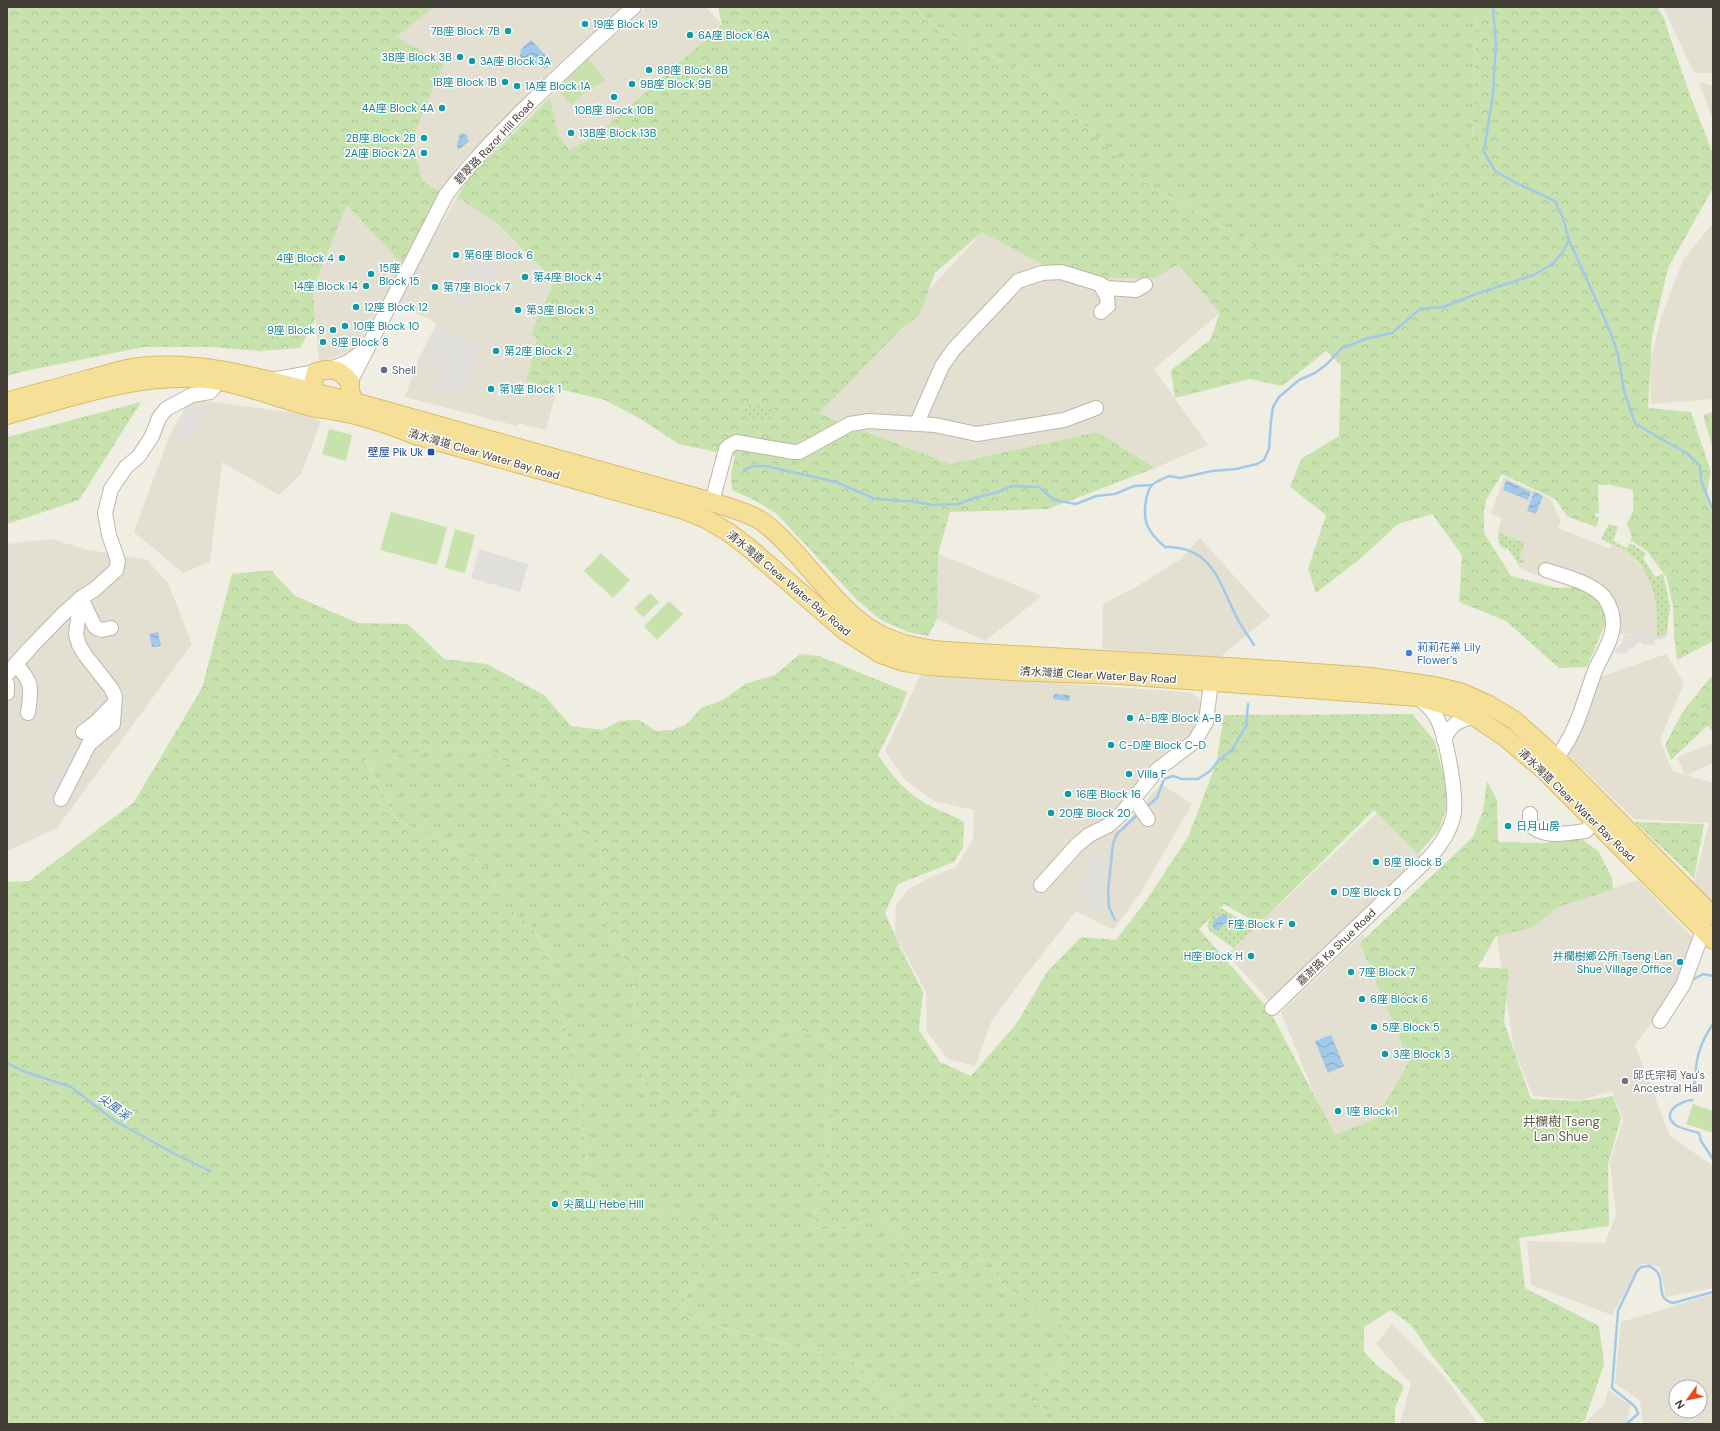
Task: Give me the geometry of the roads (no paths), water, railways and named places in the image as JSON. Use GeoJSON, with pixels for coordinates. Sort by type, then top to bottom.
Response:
{"type":"FeatureCollection","features":[{"type":"Feature","properties":{"kind":"main road","name":"清水灣道 Clear Water Bay Road"},"geometry":{"type":"LineString","coordinates":[[7,402],[124,370],[150,366],[172,365],[201,366],[221,369],[354,402],[712,502],[749,515],[758,519],[779,535],[841,605],[862,624],[881,636],[906,645],[945,651],[1364,676],[1434,686],[1460,692],[1488,705],[1514,720],[1556,758],[1711,914]]}},
{"type":"Feature","properties":{"kind":"main road"},"geometry":{"type":"LineString","coordinates":[[330,409],[310,392],[323,370],[341,373],[350,382],[350,390],[354,402]]}},
{"type":"Feature","properties":{"kind":"main road","name":"清水灣道 Clear Water Bay Road"},"geometry":{"type":"LineString","coordinates":[[7,415],[104,389],[174,377],[214,387],[316,408],[330,409],[396,427],[415,435],[681,509],[706,519],[728,532],[748,547],[844,630],[882,654],[904,662],[944,667],[1120,675],[1418,698],[1456,708],[1475,717],[1511,742],[1546,772],[1708,936]]}},
{"type":"Feature","properties":{"kind":"main road"},"geometry":{"type":"LineString","coordinates":[[748,547],[755,544],[760,537],[760,531],[749,515]]}},
{"type":"Feature","properties":{"kind":"street","name":"碧翠路 Razor Hill Road"},"geometry":{"type":"LineString","coordinates":[[350,382],[446,195],[464,170],[601,35],[634,7]]}},
{"type":"Feature","properties":{"kind":"street"},"geometry":{"type":"LineString","coordinates":[[917,423],[942,366],[954,349],[1018,281],[1042,273],[1061,272],[1100,284],[1107,288],[1136,290],[1145,285]]}},
{"type":"Feature","properties":{"kind":"street"},"geometry":{"type":"LineString","coordinates":[[1100,284],[1107,297],[1108,306],[1101,312]]}},
{"type":"Feature","properties":{"kind":"street","name":"碧翠路 Razor Hill Road"},"geometry":{"type":"LineString","coordinates":[[270,380],[323,370],[348,362],[367,347]]}},
{"type":"Feature","properties":{"kind":"street"},"geometry":{"type":"LineString","coordinates":[[174,377],[179,401]]}},
{"type":"Feature","properties":{"kind":"street"},"geometry":{"type":"LineString","coordinates":[[28,713],[31,688],[30,682],[12,669],[30,648],[81,598],[95,589],[116,570],[118,561],[105,513],[111,489],[126,467],[139,456],[152,436],[159,418],[166,409],[192,395],[214,387]]}},
{"type":"Feature","properties":{"kind":"street"},"geometry":{"type":"LineString","coordinates":[[712,502],[724,453],[729,446],[736,442],[799,452],[850,424],[869,421],[934,424],[977,434],[1064,420],[1096,408]]}},
{"type":"Feature","properties":{"kind":"street"},"geometry":{"type":"LineString","coordinates":[[1546,570],[1593,588],[1603,597],[1610,608],[1613,622],[1611,636],[1595,672],[1586,700],[1568,742],[1556,758]]}},
{"type":"Feature","properties":{"kind":"street"},"geometry":{"type":"LineString","coordinates":[[81,598],[95,627],[102,630],[111,628]]}},
{"type":"Feature","properties":{"kind":"street"},"geometry":{"type":"LineString","coordinates":[[61,799],[89,744],[113,724],[115,696],[111,688],[79,645],[76,634],[81,598]]}},
{"type":"Feature","properties":{"kind":"street"},"geometry":{"type":"LineString","coordinates":[[1042,885],[1077,845],[1090,835],[1109,825],[1122,814],[1141,810],[1157,770],[1195,741],[1206,722],[1211,682]]}},
{"type":"Feature","properties":{"kind":"street"},"geometry":{"type":"LineString","coordinates":[[7,684],[7,693]]}},
{"type":"Feature","properties":{"kind":"street","name":"嘉澍路 Ka Shue Road"},"geometry":{"type":"LineString","coordinates":[[1272,1008],[1441,845],[1449,831],[1454,816],[1456,800],[1454,784],[1441,727],[1436,716],[1428,705],[1418,698]]}},
{"type":"Feature","properties":{"kind":"street"},"geometry":{"type":"LineString","coordinates":[[83,732],[94,724],[114,704]]}},
{"type":"Feature","properties":{"kind":"street"},"geometry":{"type":"LineString","coordinates":[[1444,740],[1448,730],[1455,723],[1465,718],[1475,717]]}},
{"type":"Feature","properties":{"kind":"street"},"geometry":{"type":"LineString","coordinates":[[1530,814],[1530,825],[1536,831],[1547,834],[1586,831],[1594,820]]}},
{"type":"Feature","properties":{"kind":"street"},"geometry":{"type":"LineString","coordinates":[[1660,1021],[1683,985],[1708,936]]}},
{"type":"Feature","properties":{"kind":"water"},"geometry":{"type":"Polygon","coordinates":[[[531,40],[552,62],[545,69],[539,63],[535,66],[520,58],[521,49],[531,40]]]}},
{"type":"Feature","properties":{"kind":"water"},"geometry":{"type":"Polygon","coordinates":[[[462,133],[468,136],[467,139],[469,141],[458,150],[457,145],[460,134],[462,133]]]}},
{"type":"Feature","properties":{"kind":"water"},"geometry":{"type":"Polygon","coordinates":[[[1506,480],[1531,492],[1528,500],[1503,490],[1506,480]]]}},
{"type":"Feature","properties":{"kind":"water"},"geometry":{"type":"Polygon","coordinates":[[[1534,491],[1543,496],[1536,514],[1527,511],[1534,491]]]}},
{"type":"Feature","properties":{"kind":"water"},"geometry":{"type":"Polygon","coordinates":[[[158,632],[161,646],[152,647],[149,634],[158,632]]]}},
{"type":"Feature","properties":{"kind":"water"},"geometry":{"type":"Polygon","coordinates":[[[1054,694],[1070,695],[1069,701],[1053,699],[1054,694]]]}},
{"type":"Feature","properties":{"kind":"water"},"geometry":{"type":"Polygon","coordinates":[[[1223,914],[1227,917],[1228,923],[1223,924],[1219,929],[1215,929],[1213,927],[1213,921],[1223,914]]]}},
{"type":"Feature","properties":{"kind":"water"},"geometry":{"type":"Polygon","coordinates":[[[1331,1035],[1344,1066],[1328,1073],[1315,1041],[1331,1035]]]}},
{"type":"Feature","properties":{"kind":"waterway"},"geometry":{"type":"LineString","coordinates":[[1493,7],[1496,44],[1493,93],[1484,152],[1495,171],[1516,183],[1555,201],[1563,218],[1569,240],[1610,331],[1618,354],[1624,391],[1635,423],[1688,454],[1700,466],[1701,480],[1713,510]]}},
{"type":"Feature","properties":{"kind":"waterway"},"geometry":{"type":"LineString","coordinates":[[1254,645],[1238,620],[1212,568],[1204,559],[1181,548],[1165,547],[1157,540],[1147,525],[1145,510],[1146,499],[1152,485],[1169,476],[1180,478],[1212,471],[1236,469],[1257,464],[1264,460],[1269,449],[1273,407],[1279,397],[1299,380],[1315,373],[1327,364],[1342,348],[1368,338],[1392,333],[1420,309],[1443,307],[1479,293],[1534,275],[1551,265],[1562,253],[1569,240]]}},
{"type":"Feature","properties":{"kind":"waterway"},"geometry":{"type":"LineString","coordinates":[[744,470],[754,466],[766,466],[836,482],[873,498],[910,501],[934,505],[958,504],[995,493],[1012,486],[1039,487],[1054,500],[1076,504],[1096,496],[1115,494],[1134,486],[1152,485]]}},
{"type":"Feature","properties":{"kind":"waterway"},"geometry":{"type":"LineString","coordinates":[[1145,808],[1157,798],[1164,779],[1173,776],[1182,779],[1198,779],[1210,771],[1219,760],[1232,750],[1246,726],[1248,704]]}},
{"type":"Feature","properties":{"kind":"waterway"},"geometry":{"type":"LineString","coordinates":[[1115,920],[1109,907],[1108,891],[1113,844],[1117,834],[1138,814]]}},
{"type":"Feature","properties":{"kind":"waterway"},"geometry":{"type":"LineString","coordinates":[[1694,979],[1703,974],[1713,976]]}},
{"type":"Feature","properties":{"kind":"waterway"},"geometry":{"type":"LineString","coordinates":[[1694,1089],[1700,1048],[1713,1024]]}},
{"type":"Feature","properties":{"kind":"waterway","name":"尖風溪"},"geometry":{"type":"LineString","coordinates":[[7,1063],[23,1071],[71,1087],[115,1121],[175,1154],[210,1171]]}},
{"type":"Feature","properties":{"kind":"waterway"},"geometry":{"type":"LineString","coordinates":[[1692,1100],[1682,1103],[1673,1109],[1670,1113],[1670,1117],[1677,1126],[1699,1133],[1701,1141],[1713,1159]]}},
{"type":"Feature","properties":{"kind":"waterway"},"geometry":{"type":"LineString","coordinates":[[1626,1424],[1638,1414],[1636,1408],[1612,1388],[1618,1311],[1637,1271],[1641,1267],[1649,1266],[1655,1270],[1659,1275],[1663,1296],[1673,1303],[1713,1292]]}},
{"type":"Feature","properties":{"kind":"place","name":"19座 Block 19"},"geometry":{"type":"Point","coordinates":[585,24]}},
{"type":"Feature","properties":{"kind":"place","name":"7B座 Block 7B"},"geometry":{"type":"Point","coordinates":[508,31]}},
{"type":"Feature","properties":{"kind":"place","name":"6A座 Block 6A"},"geometry":{"type":"Point","coordinates":[690,35]}},
{"type":"Feature","properties":{"kind":"place","name":"3B座 Block 3B"},"geometry":{"type":"Point","coordinates":[460,57]}},
{"type":"Feature","properties":{"kind":"place","name":"3A座 Block 3A"},"geometry":{"type":"Point","coordinates":[472,61]}},
{"type":"Feature","properties":{"kind":"place","name":"8B座 Block 8B"},"geometry":{"type":"Point","coordinates":[649,70]}},
{"type":"Feature","properties":{"kind":"place","name":"1B座 Block 1B"},"geometry":{"type":"Point","coordinates":[505,82]}},
{"type":"Feature","properties":{"kind":"place","name":"9B座 Block 9B"},"geometry":{"type":"Point","coordinates":[632,84]}},
{"type":"Feature","properties":{"kind":"place","name":"1A座 Block 1A"},"geometry":{"type":"Point","coordinates":[517,86]}},
{"type":"Feature","properties":{"kind":"place","name":"10B座 Block 10B"},"geometry":{"type":"Point","coordinates":[614,97]}},
{"type":"Feature","properties":{"kind":"place","name":"4A座 Block 4A"},"geometry":{"type":"Point","coordinates":[442,108]}},
{"type":"Feature","properties":{"kind":"place","name":"13B座 Block 13B"},"geometry":{"type":"Point","coordinates":[571,133]}},
{"type":"Feature","properties":{"kind":"place","name":"2B座 Block 2B"},"geometry":{"type":"Point","coordinates":[424,138]}},
{"type":"Feature","properties":{"kind":"place","name":"2A座 Block 2A"},"geometry":{"type":"Point","coordinates":[424,153]}},
{"type":"Feature","properties":{"kind":"place","name":"第6座 Block 6"},"geometry":{"type":"Point","coordinates":[456,255]}},
{"type":"Feature","properties":{"kind":"place","name":"4座 Block 4"},"geometry":{"type":"Point","coordinates":[342,258]}},
{"type":"Feature","properties":{"kind":"place","name":"15座 Block 15"},"geometry":{"type":"Point","coordinates":[371,274]}},
{"type":"Feature","properties":{"kind":"place","name":"第4座 Block 4"},"geometry":{"type":"Point","coordinates":[525,277]}},
{"type":"Feature","properties":{"kind":"place","name":"14座 Block 14"},"geometry":{"type":"Point","coordinates":[366,286]}},
{"type":"Feature","properties":{"kind":"place","name":"第7座 Block 7"},"geometry":{"type":"Point","coordinates":[435,287]}},
{"type":"Feature","properties":{"kind":"place","name":"12座 Block 12"},"geometry":{"type":"Point","coordinates":[356,307]}},
{"type":"Feature","properties":{"kind":"place","name":"第3座 Block 3"},"geometry":{"type":"Point","coordinates":[518,310]}},
{"type":"Feature","properties":{"kind":"place","name":"10座 Block 10"},"geometry":{"type":"Point","coordinates":[345,326]}},
{"type":"Feature","properties":{"kind":"place","name":"9座 Block 9"},"geometry":{"type":"Point","coordinates":[333,330]}},
{"type":"Feature","properties":{"kind":"place","name":"8座 Block 8"},"geometry":{"type":"Point","coordinates":[323,342]}},
{"type":"Feature","properties":{"kind":"place","name":"第2座 Block 2"},"geometry":{"type":"Point","coordinates":[496,351]}},
{"type":"Feature","properties":{"kind":"place","name":"Shell"},"geometry":{"type":"Point","coordinates":[384,370]}},
{"type":"Feature","properties":{"kind":"place","name":"第1座 Block 1"},"geometry":{"type":"Point","coordinates":[491,389]}},
{"type":"Feature","properties":{"kind":"place","name":"壁屋 Pik Uk"},"geometry":{"type":"Point","coordinates":[431,452]}},
{"type":"Feature","properties":{"kind":"place","name":"莉莉花業 Lily Flower's"},"geometry":{"type":"Point","coordinates":[1409,653]}},
{"type":"Feature","properties":{"kind":"place","name":"A-B座 Block A-B"},"geometry":{"type":"Point","coordinates":[1130,718]}},
{"type":"Feature","properties":{"kind":"place","name":"C-D座 Block C-D"},"geometry":{"type":"Point","coordinates":[1111,745]}},
{"type":"Feature","properties":{"kind":"place","name":"Villa F"},"geometry":{"type":"Point","coordinates":[1129,774]}},
{"type":"Feature","properties":{"kind":"place","name":"16座 Block 16"},"geometry":{"type":"Point","coordinates":[1068,794]}},
{"type":"Feature","properties":{"kind":"place","name":"20座 Block 20"},"geometry":{"type":"Point","coordinates":[1051,813]}},
{"type":"Feature","properties":{"kind":"place","name":"日月山房"},"geometry":{"type":"Point","coordinates":[1508,826]}},
{"type":"Feature","properties":{"kind":"place","name":"B座 Block B"},"geometry":{"type":"Point","coordinates":[1376,862]}},
{"type":"Feature","properties":{"kind":"place","name":"D座 Block D"},"geometry":{"type":"Point","coordinates":[1334,892]}},
{"type":"Feature","properties":{"kind":"place","name":"F座 Block F"},"geometry":{"type":"Point","coordinates":[1292,924]}},
{"type":"Feature","properties":{"kind":"place","name":"H座 Block H"},"geometry":{"type":"Point","coordinates":[1251,956]}},
{"type":"Feature","properties":{"kind":"place","name":"井欄樹鄉公所 Tseng Lan Shue Village Office"},"geometry":{"type":"Point","coordinates":[1680,962]}},
{"type":"Feature","properties":{"kind":"place","name":"7座 Block 7"},"geometry":{"type":"Point","coordinates":[1351,972]}},
{"type":"Feature","properties":{"kind":"place","name":"6座 Block 6"},"geometry":{"type":"Point","coordinates":[1362,999]}},
{"type":"Feature","properties":{"kind":"place","name":"5座 Block 5"},"geometry":{"type":"Point","coordinates":[1374,1027]}},
{"type":"Feature","properties":{"kind":"place","name":"3座 Block 3"},"geometry":{"type":"Point","coordinates":[1385,1054]}},
{"type":"Feature","properties":{"kind":"place","name":"邱氏宗祠 Yau's Ancestral Hall"},"geometry":{"type":"Point","coordinates":[1625,1081]}},
{"type":"Feature","properties":{"kind":"place","name":"1座 Block 1"},"geometry":{"type":"Point","coordinates":[1338,1111]}},
{"type":"Feature","properties":{"kind":"place","name":"尖風山 Hebe Hill"},"geometry":{"type":"Point","coordinates":[555,1204]}},
{"type":"Feature","properties":{"kind":"district","name":"井欄樹 Tseng Lan Shue"},"geometry":{"type":"Point","coordinates":[1561,1128]}}]}
